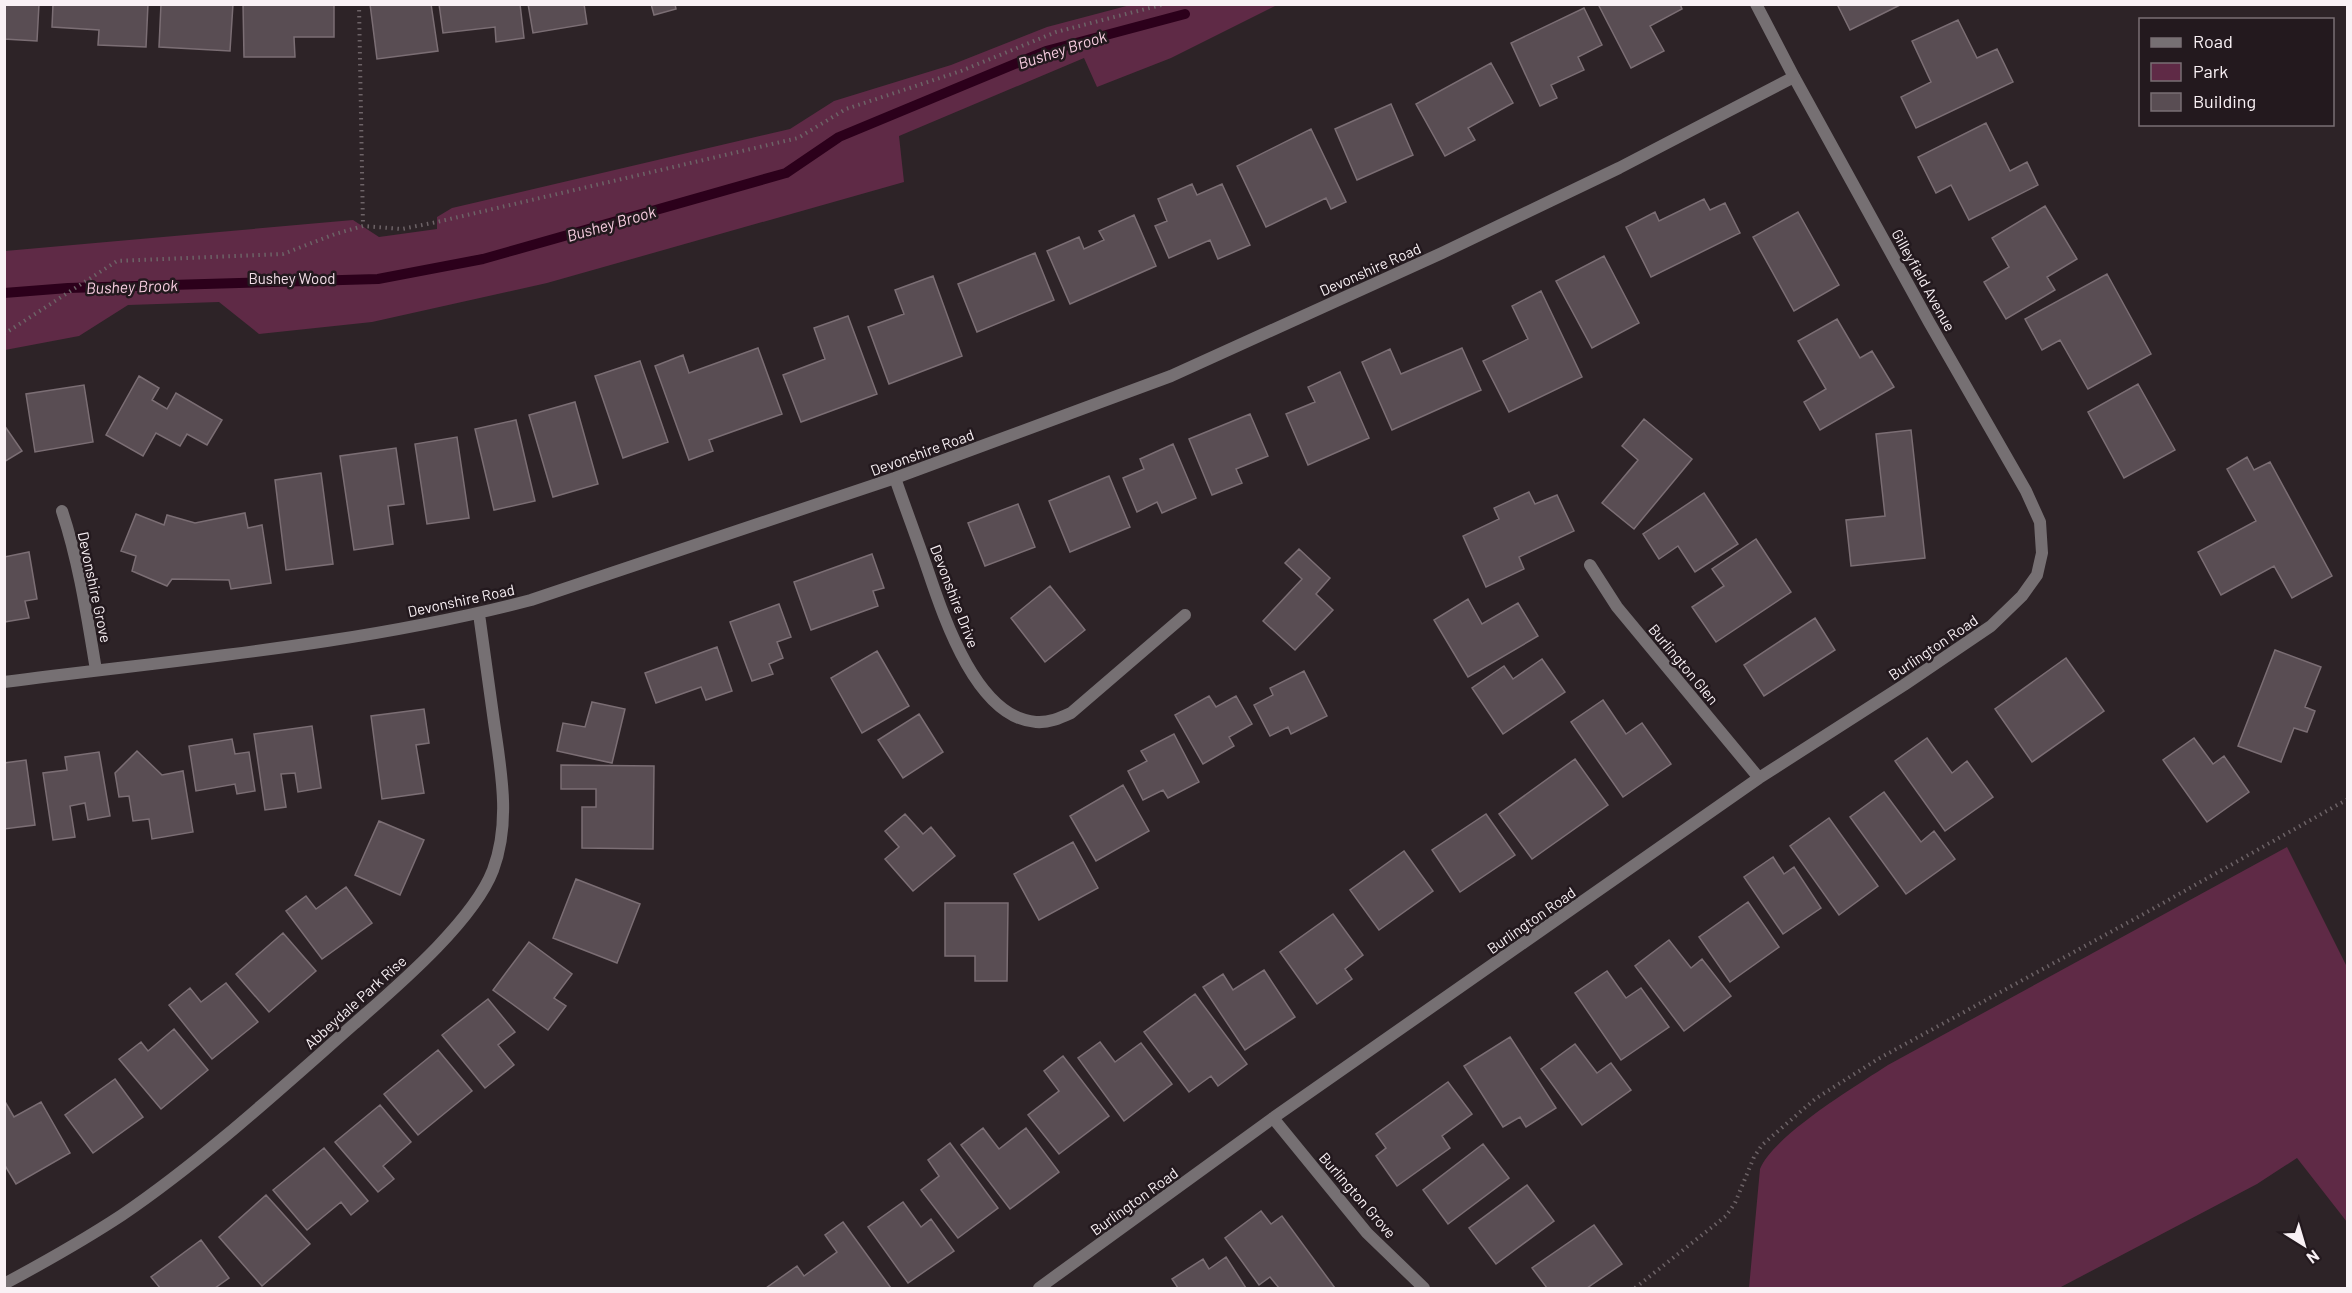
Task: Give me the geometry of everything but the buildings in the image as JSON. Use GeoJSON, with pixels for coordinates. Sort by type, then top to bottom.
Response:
{"type":"FeatureCollection","features":[{"type":"Feature","properties":{"kind":"street","name":"Gilleyfield Avenue"},"geometry":{"type":"LineString","coordinates":[[1756,4],[1929,322],[2026,491],[2040,522],[2042,553],[2037,575]]}},
{"type":"Feature","properties":{"kind":"street","name":"Devonshire Road"},"geometry":{"type":"LineString","coordinates":[[4,682],[342,639],[479,614],[531,600],[895,478],[1171,376],[1442,253],[1609,173],[1794,77]]}},
{"type":"Feature","properties":{"kind":"street","name":"Devonshire Drive"},"geometry":{"type":"LineString","coordinates":[[895,478],[958,651],[979,683],[998,705],[1016,716],[1035,723],[1053,721],[1071,713],[1185,615]]}},
{"type":"Feature","properties":{"kind":"street","name":"Devonshire Grove"},"geometry":{"type":"LineString","coordinates":[[62,510],[77,566],[96,670]]}},
{"type":"Feature","properties":{"kind":"street","name":"Burlington Glen"},"geometry":{"type":"LineString","coordinates":[[1590,565],[1617,607],[1759,778]]}},
{"type":"Feature","properties":{"kind":"street","name":"Burlington Road"},"geometry":{"type":"LineString","coordinates":[[1039,1288],[1273,1118],[1759,778],[1991,626],[2022,596],[2037,575]]}},
{"type":"Feature","properties":{"kind":"street","name":"Abbeydale Park Rise"},"geometry":{"type":"LineString","coordinates":[[4,1284],[51,1259],[123,1214],[199,1156],[401,982],[454,927],[476,900],[493,871],[503,820],[503,786],[479,614]]}},
{"type":"Feature","properties":{"kind":"street","name":"Burlington Grove"},"geometry":{"type":"LineString","coordinates":[[1273,1118],[1367,1233],[1424,1288]]}},
{"type":"Feature","properties":{"kind":"path"},"geometry":{"type":"LineString","coordinates":[[359,4],[363,226]]}},
{"type":"Feature","properties":{"kind":"path"},"geometry":{"type":"LineString","coordinates":[[4,334],[117,261],[283,254],[363,226],[402,229],[437,222],[798,138],[846,109],[961,71],[1056,32],[1165,4]]}},
{"type":"Feature","properties":{"kind":"path"},"geometry":{"type":"LineString","coordinates":[[1635,1288],[1726,1216],[1735,1203],[1754,1157],[1762,1145],[1815,1099],[1878,1059],[2348,799]]}},
{"type":"Feature","properties":{"kind":"green space","name":"Bushey Wood"},"geometry":{"type":"Polygon","coordinates":[[[1134,4],[1277,5],[1171,58],[1097,87],[1084,58],[899,136],[904,182],[547,283],[372,322],[259,334],[219,302],[128,305],[79,336],[5,350],[5,251],[353,220],[379,237],[437,229],[437,217],[452,208],[790,129],[834,101],[951,65],[1047,27],[1134,4]]]}},
{"type":"Feature","properties":{"kind":"green space"},"geometry":{"type":"Polygon","coordinates":[[[2287,847],[2347,967],[2347,1222],[2297,1158],[2257,1184],[2059,1288],[1749,1288],[1760,1169],[1781,1141],[1798,1127],[1888,1065],[2287,847]]]}},
{"type":"Feature","properties":{"kind":"waterway","name":"Bushey Brook"},"geometry":{"type":"LineString","coordinates":[[4,293],[68,288],[378,279],[483,259],[786,173],[839,137],[1046,51],[1185,14]]}}]}
